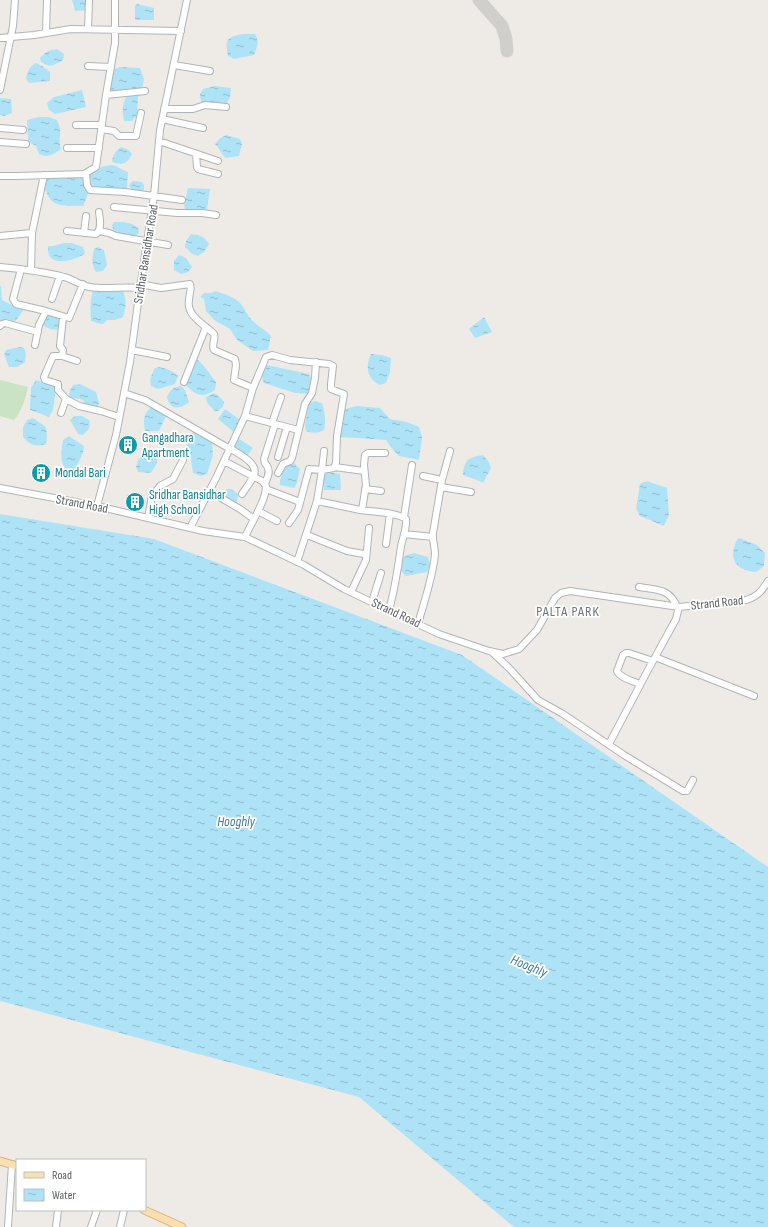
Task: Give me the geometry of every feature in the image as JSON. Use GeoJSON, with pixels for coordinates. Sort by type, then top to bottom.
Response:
{"type":"FeatureCollection","features":[{"type":"Feature","properties":{"kind":"main road"},"geometry":{"type":"LineString","coordinates":[[0,1161],[14,1165]]}},
{"type":"Feature","properties":{"kind":"main road"},"geometry":{"type":"LineString","coordinates":[[146,1211],[182,1227]]}},
{"type":"Feature","properties":{"kind":"street"},"geometry":{"type":"LineString","coordinates":[[0,90],[11,38],[15,0]]}},
{"type":"Feature","properties":{"kind":"street"},"geometry":{"type":"LineString","coordinates":[[46,33],[47,0]]}},
{"type":"Feature","properties":{"kind":"street"},"geometry":{"type":"LineString","coordinates":[[88,29],[89,0]]}},
{"type":"Feature","properties":{"kind":"street"},"geometry":{"type":"LineString","coordinates":[[0,176],[84,174],[96,167],[115,43],[115,0]]}},
{"type":"Feature","properties":{"kind":"street","name":"Sridhar Bansidhar Road"},"geometry":{"type":"LineString","coordinates":[[98,506],[119,417],[132,350],[154,196],[162,119],[187,0]]}},
{"type":"Feature","properties":{"kind":"street"},"geometry":{"type":"LineString","coordinates":[[0,38],[11,38],[71,29],[181,30]]}},
{"type":"Feature","properties":{"kind":"street"},"geometry":{"type":"LineString","coordinates":[[174,65],[210,71]]}},
{"type":"Feature","properties":{"kind":"street"},"geometry":{"type":"LineString","coordinates":[[88,66],[111,67]]}},
{"type":"Feature","properties":{"kind":"street"},"geometry":{"type":"LineString","coordinates":[[106,95],[145,91]]}},
{"type":"Feature","properties":{"kind":"street"},"geometry":{"type":"LineString","coordinates":[[164,109],[193,109],[204,105],[226,107]]}},
{"type":"Feature","properties":{"kind":"street"},"geometry":{"type":"LineString","coordinates":[[76,125],[101,127],[114,131],[118,136],[136,136],[142,113]]}},
{"type":"Feature","properties":{"kind":"street"},"geometry":{"type":"LineString","coordinates":[[162,119],[202,128]]}},
{"type":"Feature","properties":{"kind":"street"},"geometry":{"type":"LineString","coordinates":[[0,128],[23,130]]}},
{"type":"Feature","properties":{"kind":"street"},"geometry":{"type":"LineString","coordinates":[[159,141],[218,161]]}},
{"type":"Feature","properties":{"kind":"street"},"geometry":{"type":"LineString","coordinates":[[0,142],[26,144]]}},
{"type":"Feature","properties":{"kind":"street"},"geometry":{"type":"LineString","coordinates":[[67,148],[99,148]]}},
{"type":"Feature","properties":{"kind":"street"},"geometry":{"type":"LineString","coordinates":[[196,154],[198,169],[218,174]]}},
{"type":"Feature","properties":{"kind":"street"},"geometry":{"type":"LineString","coordinates":[[86,173],[87,185],[90,190],[125,192],[182,200]]}},
{"type":"Feature","properties":{"kind":"street"},"geometry":{"type":"LineString","coordinates":[[30,270],[32,233],[44,175]]}},
{"type":"Feature","properties":{"kind":"street"},"geometry":{"type":"LineString","coordinates":[[114,207],[216,215]]}},
{"type":"Feature","properties":{"kind":"street"},"geometry":{"type":"LineString","coordinates":[[98,212],[100,221],[99,231]]}},
{"type":"Feature","properties":{"kind":"street"},"geometry":{"type":"LineString","coordinates":[[84,233],[86,216]]}},
{"type":"Feature","properties":{"kind":"street"},"geometry":{"type":"LineString","coordinates":[[67,231],[96,234],[99,231],[116,236],[168,245]]}},
{"type":"Feature","properties":{"kind":"street"},"geometry":{"type":"LineString","coordinates":[[0,236],[32,233]]}},
{"type":"Feature","properties":{"kind":"street"},"geometry":{"type":"LineString","coordinates":[[0,267],[46,272],[88,287],[97,288],[140,286],[161,288],[190,284],[191,287],[188,309],[194,317],[215,336],[212,346],[214,350],[232,357],[236,361],[234,380],[253,388]]}},
{"type":"Feature","properties":{"kind":"street"},"geometry":{"type":"LineString","coordinates":[[21,269],[13,299],[14,302],[16,304],[70,318],[82,284]]}},
{"type":"Feature","properties":{"kind":"street"},"geometry":{"type":"LineString","coordinates":[[52,299],[60,276]]}},
{"type":"Feature","properties":{"kind":"street"},"geometry":{"type":"LineString","coordinates":[[35,345],[39,325],[46,311]]}},
{"type":"Feature","properties":{"kind":"street"},"geometry":{"type":"LineString","coordinates":[[62,356],[63,350],[60,346],[63,316]]}},
{"type":"Feature","properties":{"kind":"street"},"geometry":{"type":"LineString","coordinates":[[0,326],[5,323],[38,332]]}},
{"type":"Feature","properties":{"kind":"street"},"geometry":{"type":"LineString","coordinates":[[184,382],[206,327]]}},
{"type":"Feature","properties":{"kind":"street"},"geometry":{"type":"LineString","coordinates":[[132,350],[167,357]]}},
{"type":"Feature","properties":{"kind":"street"},"geometry":{"type":"LineString","coordinates":[[190,528],[245,416],[253,388],[267,355],[333,366],[330,384],[331,389],[344,394],[337,436],[335,467]]}},
{"type":"Feature","properties":{"kind":"street"},"geometry":{"type":"LineString","coordinates":[[77,362],[62,356],[53,356],[44,378],[45,380],[58,384],[58,390],[66,399],[83,408],[101,411],[119,417]]}},
{"type":"Feature","properties":{"kind":"street"},"geometry":{"type":"LineString","coordinates":[[278,473],[283,464],[290,461],[292,458],[305,404],[312,393],[316,362]]}},
{"type":"Feature","properties":{"kind":"street"},"geometry":{"type":"LineString","coordinates":[[124,393],[145,400],[230,449],[252,464],[254,471],[253,476],[242,494]]}},
{"type":"Feature","properties":{"kind":"street"},"geometry":{"type":"LineString","coordinates":[[245,537],[258,511],[269,473],[264,459],[281,397]]}},
{"type":"Feature","properties":{"kind":"street"},"geometry":{"type":"LineString","coordinates":[[61,413],[66,399]]}},
{"type":"Feature","properties":{"kind":"street"},"geometry":{"type":"LineString","coordinates":[[245,416],[298,430]]}},
{"type":"Feature","properties":{"kind":"street"},"geometry":{"type":"LineString","coordinates":[[278,457],[287,427]]}},
{"type":"Feature","properties":{"kind":"street"},"geometry":{"type":"LineString","coordinates":[[297,562],[317,501],[324,451]]}},
{"type":"Feature","properties":{"kind":"street"},"geometry":{"type":"LineString","coordinates":[[418,624],[435,554],[433,537],[442,480],[450,451]]}},
{"type":"Feature","properties":{"kind":"street"},"geometry":{"type":"LineString","coordinates":[[362,510],[366,485],[364,471],[365,455],[368,453],[385,453]]}},
{"type":"Feature","properties":{"kind":"street"},"geometry":{"type":"LineString","coordinates":[[148,518],[152,496],[160,486],[173,479],[183,460]]}},
{"type":"Feature","properties":{"kind":"street"},"geometry":{"type":"LineString","coordinates":[[224,461],[262,481],[265,486],[300,502]]}},
{"type":"Feature","properties":{"kind":"street"},"geometry":{"type":"LineString","coordinates":[[389,610],[394,592],[404,534],[406,520],[404,517],[412,465]]}},
{"type":"Feature","properties":{"kind":"street"},"geometry":{"type":"LineString","coordinates":[[289,523],[297,514],[309,469],[322,470],[335,467],[364,471]]}},
{"type":"Feature","properties":{"kind":"street"},"geometry":{"type":"LineString","coordinates":[[423,476],[442,480]]}},
{"type":"Feature","properties":{"kind":"street"},"geometry":{"type":"LineString","coordinates":[[441,487],[471,492]]}},
{"type":"Feature","properties":{"kind":"street","name":"Strand Road"},"geometry":{"type":"LineString","coordinates":[[0,488],[98,506],[190,528],[245,537],[304,565],[351,592],[439,634],[492,652],[504,654],[519,649],[538,630],[555,598],[561,593],[570,591],[678,607],[754,598],[763,589],[768,581]]}},
{"type":"Feature","properties":{"kind":"street"},"geometry":{"type":"LineString","coordinates":[[365,489],[381,491]]}},
{"type":"Feature","properties":{"kind":"street"},"geometry":{"type":"LineString","coordinates":[[209,492],[240,509],[254,519]]}},
{"type":"Feature","properties":{"kind":"street"},"geometry":{"type":"LineString","coordinates":[[317,501],[404,517]]}},
{"type":"Feature","properties":{"kind":"street"},"geometry":{"type":"LineString","coordinates":[[258,511],[277,521]]}},
{"type":"Feature","properties":{"kind":"street"},"geometry":{"type":"LineString","coordinates":[[386,544],[390,514]]}},
{"type":"Feature","properties":{"kind":"street"},"geometry":{"type":"LineString","coordinates":[[351,592],[366,560],[369,528]]}},
{"type":"Feature","properties":{"kind":"street"},"geometry":{"type":"LineString","coordinates":[[404,534],[433,537]]}},
{"type":"Feature","properties":{"kind":"street"},"geometry":{"type":"LineString","coordinates":[[307,535],[347,551],[364,554]]}},
{"type":"Feature","properties":{"kind":"street"},"geometry":{"type":"LineString","coordinates":[[372,602],[381,573]]}},
{"type":"Feature","properties":{"kind":"street"},"geometry":{"type":"LineString","coordinates":[[609,744],[676,619],[678,607],[669,594],[663,591],[639,587]]}},
{"type":"Feature","properties":{"kind":"street"},"geometry":{"type":"LineString","coordinates":[[492,652],[509,668],[538,700],[563,714],[683,791],[687,791],[694,780]]}},
{"type":"Feature","properties":{"kind":"street"},"geometry":{"type":"LineString","coordinates":[[640,684],[617,673],[623,655],[626,653],[654,659],[754,696]]}},
{"type":"Feature","properties":{"kind":"street"},"geometry":{"type":"LineString","coordinates":[[8,1227],[14,1185],[14,1165]]}},
{"type":"Feature","properties":{"kind":"street"},"geometry":{"type":"LineString","coordinates":[[56,1227],[58,1211]]}},
{"type":"Feature","properties":{"kind":"street"},"geometry":{"type":"LineString","coordinates":[[91,1227],[97,1211]]}},
{"type":"Feature","properties":{"kind":"street"},"geometry":{"type":"LineString","coordinates":[[120,1227],[124,1211]]}},
{"type":"Feature","properties":{"kind":"green space"},"geometry":{"type":"Polygon","coordinates":[[[0,380],[28,387],[23,405],[14,420],[0,416],[0,380]]]}},
{"type":"Feature","properties":{"kind":"water"},"geometry":{"type":"Polygon","coordinates":[[[72,0],[88,0],[87,10],[75,11],[72,0]]]}},
{"type":"Feature","properties":{"kind":"water"},"geometry":{"type":"Polygon","coordinates":[[[137,4],[154,8],[154,20],[135,20],[135,6],[137,4]]]}},
{"type":"Feature","properties":{"kind":"water"},"geometry":{"type":"Polygon","coordinates":[[[255,34],[257,37],[258,44],[254,55],[234,59],[228,56],[228,40],[233,36],[255,34]]]}},
{"type":"Feature","properties":{"kind":"water"},"geometry":{"type":"Polygon","coordinates":[[[57,49],[64,54],[63,60],[52,66],[41,62],[40,58],[44,54],[57,49]]]}},
{"type":"Feature","properties":{"kind":"water"},"geometry":{"type":"Polygon","coordinates":[[[36,63],[50,72],[50,81],[29,83],[26,79],[28,72],[36,63]]]}},
{"type":"Feature","properties":{"kind":"water"},"geometry":{"type":"Polygon","coordinates":[[[120,67],[140,68],[144,79],[142,89],[109,92],[112,70],[120,67]]]}},
{"type":"Feature","properties":{"kind":"water"},"geometry":{"type":"Polygon","coordinates":[[[215,86],[231,88],[230,97],[226,105],[206,104],[201,102],[200,94],[203,89],[215,86]]]}},
{"type":"Feature","properties":{"kind":"water"},"geometry":{"type":"Polygon","coordinates":[[[82,90],[86,107],[55,114],[49,110],[47,103],[54,97],[82,90]]]}},
{"type":"Feature","properties":{"kind":"water"},"geometry":{"type":"Polygon","coordinates":[[[140,94],[138,97],[137,115],[132,121],[124,121],[123,108],[125,99],[127,96],[140,94]]]}},
{"type":"Feature","properties":{"kind":"water"},"geometry":{"type":"Polygon","coordinates":[[[0,98],[11,99],[12,113],[4,116],[0,115],[0,98]]]}},
{"type":"Feature","properties":{"kind":"water"},"geometry":{"type":"Polygon","coordinates":[[[39,117],[49,117],[57,120],[59,126],[61,149],[51,155],[45,156],[39,154],[36,146],[28,141],[27,120],[39,117]]]}},
{"type":"Feature","properties":{"kind":"water"},"geometry":{"type":"Polygon","coordinates":[[[226,135],[240,139],[242,144],[239,156],[226,158],[215,144],[219,139],[226,135]]]}},
{"type":"Feature","properties":{"kind":"water"},"geometry":{"type":"Polygon","coordinates":[[[121,147],[129,150],[132,154],[130,158],[124,163],[119,164],[112,162],[115,153],[121,147]]]}},
{"type":"Feature","properties":{"kind":"water"},"geometry":{"type":"Polygon","coordinates":[[[112,165],[128,172],[127,188],[122,191],[93,189],[88,179],[93,171],[112,165]]]}},
{"type":"Feature","properties":{"kind":"water"},"geometry":{"type":"Polygon","coordinates":[[[78,176],[83,178],[88,194],[83,206],[66,206],[54,203],[44,189],[46,177],[78,176]]]}},
{"type":"Feature","properties":{"kind":"water"},"geometry":{"type":"Polygon","coordinates":[[[133,181],[142,182],[144,185],[144,190],[140,193],[132,191],[129,185],[133,181]]]}},
{"type":"Feature","properties":{"kind":"water"},"geometry":{"type":"Polygon","coordinates":[[[188,188],[210,189],[207,209],[185,209],[184,205],[188,188]]]}},
{"type":"Feature","properties":{"kind":"water"},"geometry":{"type":"Polygon","coordinates":[[[114,222],[130,223],[138,228],[139,233],[135,236],[114,233],[112,226],[114,222]]]}},
{"type":"Feature","properties":{"kind":"water"},"geometry":{"type":"Polygon","coordinates":[[[191,234],[202,236],[209,244],[204,252],[198,256],[192,254],[185,247],[186,241],[191,234]]]}},
{"type":"Feature","properties":{"kind":"water"},"geometry":{"type":"Polygon","coordinates":[[[72,243],[83,247],[85,254],[77,258],[63,261],[51,258],[48,246],[72,243]]]}},
{"type":"Feature","properties":{"kind":"water"},"geometry":{"type":"Polygon","coordinates":[[[98,247],[104,250],[107,265],[103,271],[96,272],[93,266],[92,258],[94,249],[98,247]]]}},
{"type":"Feature","properties":{"kind":"water"},"geometry":{"type":"Polygon","coordinates":[[[179,255],[186,258],[192,267],[188,272],[181,274],[174,270],[174,261],[179,255]]]}},
{"type":"Feature","properties":{"kind":"water"},"geometry":{"type":"Polygon","coordinates":[[[0,286],[2,300],[22,308],[23,311],[14,323],[0,322],[0,286]]]}},
{"type":"Feature","properties":{"kind":"water"},"geometry":{"type":"Polygon","coordinates":[[[122,289],[126,303],[123,317],[115,320],[107,320],[103,324],[91,321],[90,306],[93,290],[122,289]]]}},
{"type":"Feature","properties":{"kind":"water"},"geometry":{"type":"Polygon","coordinates":[[[215,291],[238,301],[252,320],[271,336],[268,350],[253,351],[237,340],[230,329],[214,320],[206,311],[204,299],[200,297],[204,293],[211,293],[215,291]]]}},
{"type":"Feature","properties":{"kind":"water"},"geometry":{"type":"Polygon","coordinates":[[[47,314],[61,319],[61,324],[57,330],[50,329],[42,325],[47,314]]]}},
{"type":"Feature","properties":{"kind":"water"},"geometry":{"type":"Polygon","coordinates":[[[484,317],[492,332],[475,338],[469,329],[484,317]]]}},
{"type":"Feature","properties":{"kind":"water"},"geometry":{"type":"Polygon","coordinates":[[[19,347],[24,348],[26,354],[25,362],[17,367],[9,367],[4,355],[6,350],[19,347]]]}},
{"type":"Feature","properties":{"kind":"water"},"geometry":{"type":"Polygon","coordinates":[[[371,354],[391,358],[390,372],[386,383],[380,385],[370,376],[368,367],[371,354]]]}},
{"type":"Feature","properties":{"kind":"water"},"geometry":{"type":"Polygon","coordinates":[[[197,359],[216,382],[215,390],[210,393],[202,395],[195,393],[185,384],[193,362],[197,359]]]}},
{"type":"Feature","properties":{"kind":"water"},"geometry":{"type":"Polygon","coordinates":[[[267,365],[309,374],[312,380],[310,394],[295,393],[264,383],[261,375],[267,365]]]}},
{"type":"Feature","properties":{"kind":"water"},"geometry":{"type":"Polygon","coordinates":[[[158,367],[173,372],[178,376],[175,384],[158,389],[151,386],[150,380],[154,369],[158,367]]]}},
{"type":"Feature","properties":{"kind":"water"},"geometry":{"type":"Polygon","coordinates":[[[36,380],[56,387],[53,410],[49,417],[30,410],[31,388],[36,380]]]}},
{"type":"Feature","properties":{"kind":"water"},"geometry":{"type":"Polygon","coordinates":[[[80,384],[96,392],[99,403],[97,409],[83,410],[81,408],[84,401],[68,397],[73,385],[80,384]]]}},
{"type":"Feature","properties":{"kind":"water"},"geometry":{"type":"Polygon","coordinates":[[[181,386],[185,390],[189,402],[182,406],[174,407],[169,403],[167,397],[172,389],[181,386]]]}},
{"type":"Feature","properties":{"kind":"water"},"geometry":{"type":"Polygon","coordinates":[[[214,393],[224,402],[223,407],[218,411],[215,411],[207,403],[206,397],[214,393]]]}},
{"type":"Feature","properties":{"kind":"water"},"geometry":{"type":"Polygon","coordinates":[[[315,401],[322,403],[325,420],[324,430],[315,433],[306,431],[305,425],[309,403],[315,401]]]}},
{"type":"Feature","properties":{"kind":"water"},"geometry":{"type":"Polygon","coordinates":[[[153,406],[167,414],[159,431],[145,431],[144,417],[147,411],[153,406]]]}},
{"type":"Feature","properties":{"kind":"water"},"geometry":{"type":"Polygon","coordinates":[[[357,406],[380,408],[390,419],[407,422],[419,427],[422,437],[419,460],[399,456],[386,440],[341,437],[340,432],[345,409],[357,406]]]}},
{"type":"Feature","properties":{"kind":"water"},"geometry":{"type":"Polygon","coordinates":[[[225,409],[242,421],[235,433],[218,419],[225,409]]]}},
{"type":"Feature","properties":{"kind":"water"},"geometry":{"type":"Polygon","coordinates":[[[75,416],[82,416],[89,420],[89,428],[83,435],[78,434],[70,420],[75,416]]]}},
{"type":"Feature","properties":{"kind":"water"},"geometry":{"type":"Polygon","coordinates":[[[33,418],[46,427],[46,444],[33,445],[23,437],[23,427],[27,420],[33,418]]]}},
{"type":"Feature","properties":{"kind":"water"},"geometry":{"type":"Polygon","coordinates":[[[194,431],[212,442],[213,455],[207,474],[201,476],[193,473],[190,451],[183,437],[187,435],[189,437],[194,431]]]}},
{"type":"Feature","properties":{"kind":"water"},"geometry":{"type":"Polygon","coordinates":[[[69,436],[84,446],[83,453],[74,472],[65,468],[61,455],[63,440],[69,436]]]}},
{"type":"Feature","properties":{"kind":"water"},"geometry":{"type":"Polygon","coordinates":[[[238,438],[253,448],[245,459],[232,449],[238,438]]]}},
{"type":"Feature","properties":{"kind":"water"},"geometry":{"type":"Polygon","coordinates":[[[150,453],[154,454],[157,459],[157,463],[151,473],[138,472],[136,467],[139,458],[150,453]]]}},
{"type":"Feature","properties":{"kind":"water"},"geometry":{"type":"Polygon","coordinates":[[[483,455],[491,468],[483,483],[463,475],[468,460],[483,455]]]}},
{"type":"Feature","properties":{"kind":"water"},"geometry":{"type":"Polygon","coordinates":[[[294,463],[300,469],[297,483],[294,488],[280,485],[280,480],[285,465],[294,463]]]}},
{"type":"Feature","properties":{"kind":"water"},"geometry":{"type":"Polygon","coordinates":[[[327,472],[340,474],[341,490],[324,490],[323,479],[327,472]]]}},
{"type":"Feature","properties":{"kind":"water"},"geometry":{"type":"Polygon","coordinates":[[[647,481],[667,488],[669,515],[664,526],[640,516],[636,509],[640,484],[647,481]]]}},
{"type":"Feature","properties":{"kind":"water"},"geometry":{"type":"Polygon","coordinates":[[[226,489],[232,489],[236,492],[238,496],[236,506],[230,507],[226,504],[223,496],[226,489]]]}},
{"type":"Feature","properties":{"kind":"water","name":"Hooghly"},"geometry":{"type":"Polygon","coordinates":[[[0,514],[154,539],[462,655],[768,867],[768,1227],[514,1227],[359,1097],[0,1001],[0,514]]]}},
{"type":"Feature","properties":{"kind":"water"},"geometry":{"type":"Polygon","coordinates":[[[739,538],[757,545],[765,553],[764,566],[756,572],[740,568],[735,562],[733,551],[736,541],[739,538]]]}},
{"type":"Feature","properties":{"kind":"water"},"geometry":{"type":"Polygon","coordinates":[[[414,553],[428,557],[430,565],[427,572],[406,576],[401,571],[402,561],[407,555],[414,553]]]}},
{"type":"Feature","properties":{"kind":"taxiway"},"geometry":{"type":"LineString","coordinates":[[479,0],[502,26],[506,39],[507,51]]}},
{"type":"Feature","properties":{"kind":"place","name":"Gangadhara Apartment"},"geometry":{"type":"Point","coordinates":[128,445]}},
{"type":"Feature","properties":{"kind":"place","name":"Mondal Bari"},"geometry":{"type":"Point","coordinates":[41,473]}},
{"type":"Feature","properties":{"kind":"place","name":"Sridhar Bansidhar High School"},"geometry":{"type":"Point","coordinates":[135,502]}},
{"type":"Feature","properties":{"kind":"district","name":"PALTA PARK"},"geometry":{"type":"Point","coordinates":[568,611]}}]}
